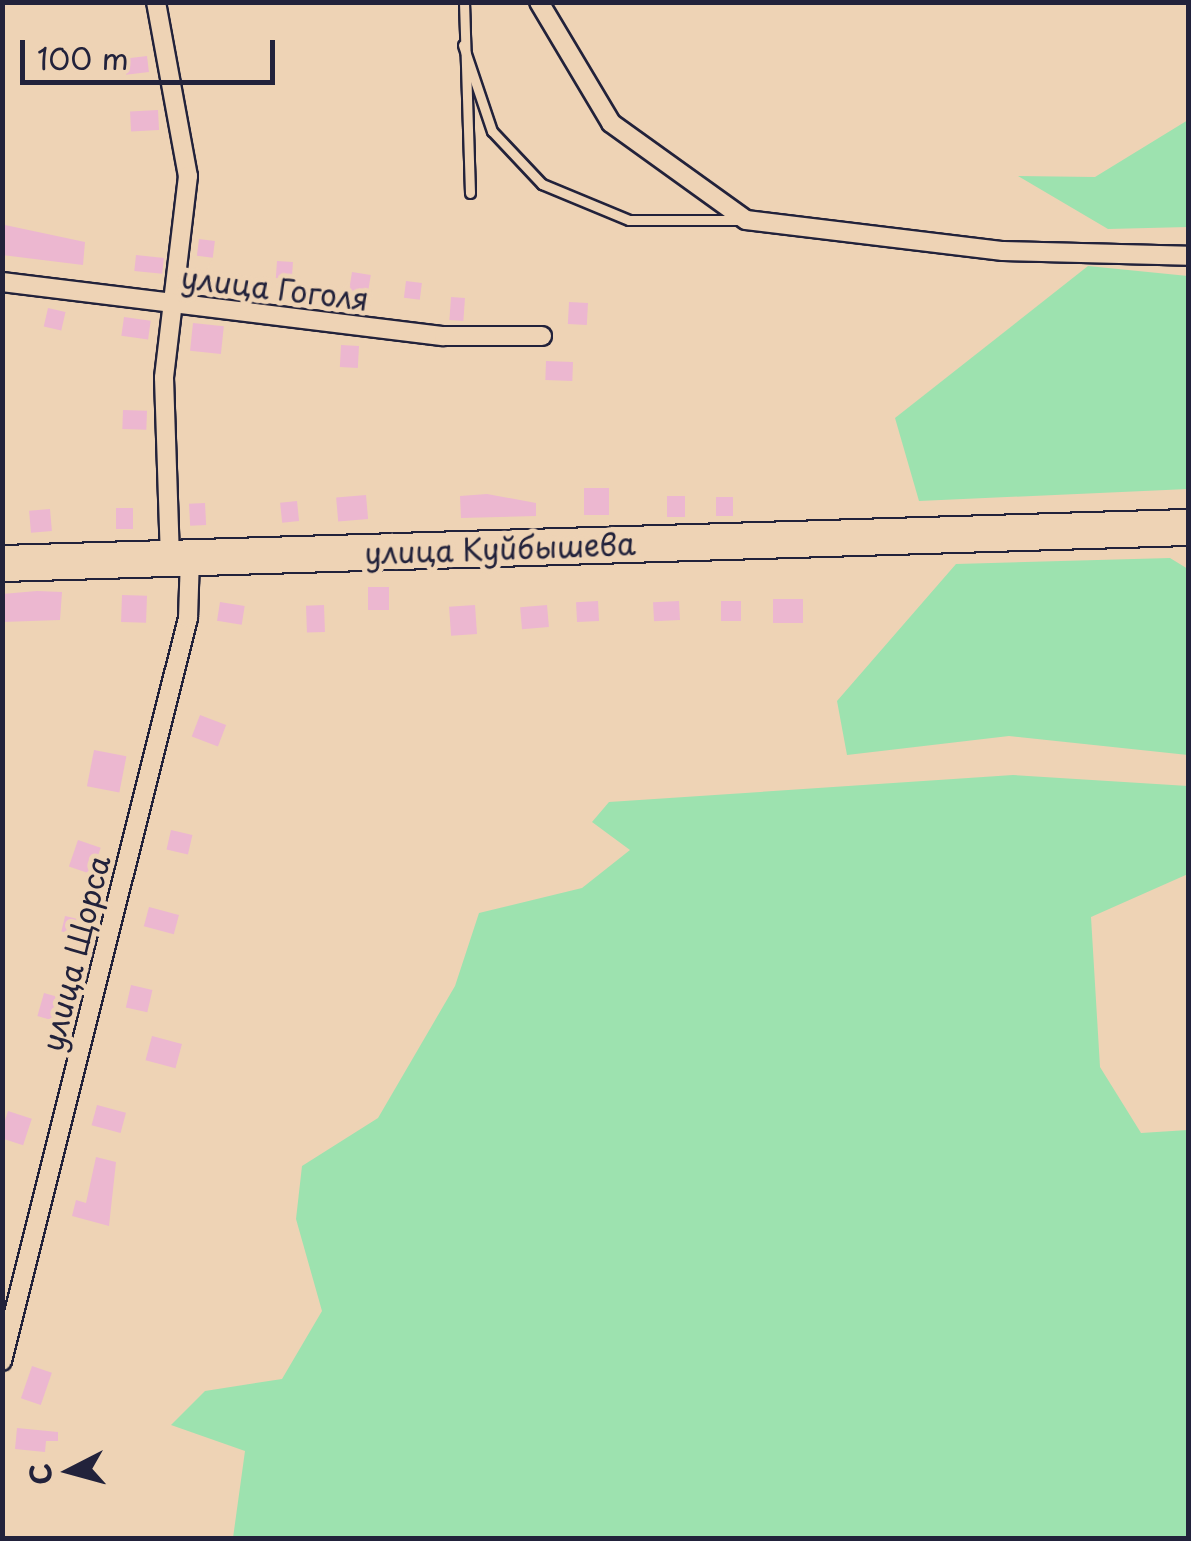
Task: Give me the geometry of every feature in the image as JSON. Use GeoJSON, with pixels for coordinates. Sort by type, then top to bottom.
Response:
{"type":"FeatureCollection","features":[{"type":"Feature","properties":{"kind":"highway","name":"улица Куйбышева"},"geometry":{"type":"LineString","coordinates":[[2,563],[1188,527]]}},
{"type":"Feature","properties":{"kind":"street","name":"улица Щорса"},"geometry":{"type":"LineString","coordinates":[[2,1361],[188,618],[180,557],[170,302],[188,176],[156,2]]}},
{"type":"Feature","properties":{"kind":"street"},"geometry":{"type":"LineString","coordinates":[[538,2],[611,123],[746,220],[1003,251],[1188,256]]}},
{"type":"Feature","properties":{"kind":"street","name":"улица Гоголя"},"geometry":{"type":"LineString","coordinates":[[2,282],[444,336],[542,336]]}},
{"type":"Feature","properties":{"kind":"lane"},"geometry":{"type":"LineString","coordinates":[[464,2],[470,194]]}},
{"type":"Feature","properties":{"kind":"lane"},"geometry":{"type":"LineString","coordinates":[[463,45],[492,131],[542,184],[629,220],[746,220]]}},
{"type":"Feature","properties":{"kind":"green space"},"geometry":{"type":"Polygon","coordinates":[[[1188,120],[1188,227],[1108,229],[1018,176],[1095,177],[1188,120]]]}},
{"type":"Feature","properties":{"kind":"green space"},"geometry":{"type":"Polygon","coordinates":[[[1088,266],[1188,276],[1188,489],[919,501],[895,418],[1088,266]]]}},
{"type":"Feature","properties":{"kind":"green space"},"geometry":{"type":"Polygon","coordinates":[[[1170,558],[1188,569],[1188,755],[1009,736],[847,755],[837,701],[956,564],[1170,558]]]}},
{"type":"Feature","properties":{"kind":"green space"},"geometry":{"type":"Polygon","coordinates":[[[1013,775],[1188,786],[1188,874],[1091,917],[1100,1067],[1141,1133],[1188,1130],[1188,1538],[233,1538],[245,1451],[171,1425],[205,1391],[282,1379],[322,1311],[296,1219],[302,1166],[378,1118],[455,986],[479,913],[582,888],[630,850],[592,822],[609,802],[1013,775]]]}},
{"type":"Feature","properties":{"kind":"building"},"geometry":{"type":"Polygon","coordinates":[[[147,56],[149,72],[126,75],[124,59],[147,56]]]}},
{"type":"Feature","properties":{"kind":"building"},"geometry":{"type":"Polygon","coordinates":[[[158,110],[159,130],[131,131],[130,111],[158,110]]]}},
{"type":"Feature","properties":{"kind":"building"},"geometry":{"type":"Polygon","coordinates":[[[5,225],[85,242],[83,265],[2,255],[5,225]]]}},
{"type":"Feature","properties":{"kind":"building"},"geometry":{"type":"Polygon","coordinates":[[[199,239],[215,241],[213,258],[197,256],[199,239]]]}},
{"type":"Feature","properties":{"kind":"building"},"geometry":{"type":"Polygon","coordinates":[[[136,255],[164,258],[162,274],[134,271],[136,255]]]}},
{"type":"Feature","properties":{"kind":"building"},"geometry":{"type":"Polygon","coordinates":[[[277,261],[293,262],[292,279],[276,278],[277,261]]]}},
{"type":"Feature","properties":{"kind":"building"},"geometry":{"type":"Polygon","coordinates":[[[352,272],[371,275],[367,296],[349,293],[352,272]]]}},
{"type":"Feature","properties":{"kind":"building"},"geometry":{"type":"Polygon","coordinates":[[[406,281],[422,283],[420,300],[404,298],[406,281]]]}},
{"type":"Feature","properties":{"kind":"building"},"geometry":{"type":"Polygon","coordinates":[[[451,297],[465,298],[463,321],[449,320],[451,297]]]}},
{"type":"Feature","properties":{"kind":"building"},"geometry":{"type":"Polygon","coordinates":[[[569,302],[588,303],[587,325],[568,324],[569,302]]]}},
{"type":"Feature","properties":{"kind":"building"},"geometry":{"type":"Polygon","coordinates":[[[48,308],[66,312],[61,331],[44,327],[48,308]]]}},
{"type":"Feature","properties":{"kind":"building"},"geometry":{"type":"Polygon","coordinates":[[[124,317],[151,321],[148,340],[121,336],[124,317]]]}},
{"type":"Feature","properties":{"kind":"building"},"geometry":{"type":"Polygon","coordinates":[[[193,323],[224,326],[221,354],[190,351],[193,323]]]}},
{"type":"Feature","properties":{"kind":"building"},"geometry":{"type":"Polygon","coordinates":[[[341,345],[359,346],[358,368],[340,367],[341,345]]]}},
{"type":"Feature","properties":{"kind":"building"},"geometry":{"type":"Polygon","coordinates":[[[546,361],[573,362],[572,381],[545,380],[546,361]]]}},
{"type":"Feature","properties":{"kind":"building"},"geometry":{"type":"Polygon","coordinates":[[[123,410],[147,411],[146,430],[122,429],[123,410]]]}},
{"type":"Feature","properties":{"kind":"building"},"geometry":{"type":"Polygon","coordinates":[[[584,488],[609,488],[609,515],[584,515],[584,488]]]}},
{"type":"Feature","properties":{"kind":"building"},"geometry":{"type":"Polygon","coordinates":[[[487,494],[536,503],[536,516],[461,518],[460,496],[487,494]]]}},
{"type":"Feature","properties":{"kind":"building"},"geometry":{"type":"Polygon","coordinates":[[[366,495],[368,519],[338,522],[336,498],[366,495]]]}},
{"type":"Feature","properties":{"kind":"building"},"geometry":{"type":"Polygon","coordinates":[[[667,496],[685,496],[685,517],[667,517],[667,496]]]}},
{"type":"Feature","properties":{"kind":"building"},"geometry":{"type":"Polygon","coordinates":[[[716,497],[733,497],[733,516],[716,516],[716,497]]]}},
{"type":"Feature","properties":{"kind":"building"},"geometry":{"type":"Polygon","coordinates":[[[297,501],[299,521],[282,523],[280,503],[297,501]]]}},
{"type":"Feature","properties":{"kind":"building"},"geometry":{"type":"Polygon","coordinates":[[[205,503],[206,525],[190,526],[189,504],[205,503]]]}},
{"type":"Feature","properties":{"kind":"building"},"geometry":{"type":"Polygon","coordinates":[[[116,508],[133,508],[133,529],[116,529],[116,508]]]}},
{"type":"Feature","properties":{"kind":"building"},"geometry":{"type":"Polygon","coordinates":[[[50,509],[52,531],[31,533],[29,511],[50,509]]]}},
{"type":"Feature","properties":{"kind":"building"},"geometry":{"type":"Polygon","coordinates":[[[368,587],[389,587],[389,610],[368,610],[368,587]]]}},
{"type":"Feature","properties":{"kind":"building"},"geometry":{"type":"Polygon","coordinates":[[[62,592],[60,620],[2,622],[2,594],[62,592]]]}},
{"type":"Feature","properties":{"kind":"building"},"geometry":{"type":"Polygon","coordinates":[[[122,595],[147,596],[146,623],[121,622],[122,595]]]}},
{"type":"Feature","properties":{"kind":"building"},"geometry":{"type":"Polygon","coordinates":[[[773,599],[803,599],[803,623],[773,623],[773,599]]]}},
{"type":"Feature","properties":{"kind":"building"},"geometry":{"type":"Polygon","coordinates":[[[598,601],[599,621],[577,622],[576,602],[598,601]]]}},
{"type":"Feature","properties":{"kind":"building"},"geometry":{"type":"Polygon","coordinates":[[[679,601],[680,620],[654,621],[653,602],[679,601]]]}},
{"type":"Feature","properties":{"kind":"building"},"geometry":{"type":"Polygon","coordinates":[[[721,601],[741,601],[741,621],[721,621],[721,601]]]}},
{"type":"Feature","properties":{"kind":"building"},"geometry":{"type":"Polygon","coordinates":[[[220,602],[245,606],[242,625],[217,621],[220,602]]]}},
{"type":"Feature","properties":{"kind":"building"},"geometry":{"type":"Polygon","coordinates":[[[324,605],[325,632],[307,633],[306,606],[324,605]]]}},
{"type":"Feature","properties":{"kind":"building"},"geometry":{"type":"Polygon","coordinates":[[[475,605],[477,634],[451,636],[449,607],[475,605]]]}},
{"type":"Feature","properties":{"kind":"building"},"geometry":{"type":"Polygon","coordinates":[[[547,605],[549,627],[522,629],[520,607],[547,605]]]}},
{"type":"Feature","properties":{"kind":"building"},"geometry":{"type":"Polygon","coordinates":[[[200,715],[226,725],[218,747],[192,736],[200,715]]]}},
{"type":"Feature","properties":{"kind":"building"},"geometry":{"type":"Polygon","coordinates":[[[94,750],[126,756],[119,793],[87,786],[94,750]]]}},
{"type":"Feature","properties":{"kind":"building"},"geometry":{"type":"Polygon","coordinates":[[[171,830],[192,835],[188,854],[167,849],[171,830]]]}},
{"type":"Feature","properties":{"kind":"building"},"geometry":{"type":"Polygon","coordinates":[[[78,840],[101,848],[92,874],[69,866],[78,840]]]}},
{"type":"Feature","properties":{"kind":"building"},"geometry":{"type":"Polygon","coordinates":[[[149,907],[179,915],[174,934],[144,926],[149,907]]]}},
{"type":"Feature","properties":{"kind":"building"},"geometry":{"type":"Polygon","coordinates":[[[65,916],[92,922],[89,938],[61,932],[65,916]]]}},
{"type":"Feature","properties":{"kind":"building"},"geometry":{"type":"Polygon","coordinates":[[[131,985],[152,990],[147,1012],[126,1007],[131,985]]]}},
{"type":"Feature","properties":{"kind":"building"},"geometry":{"type":"Polygon","coordinates":[[[44,993],[65,999],[59,1022],[37,1016],[44,993]]]}},
{"type":"Feature","properties":{"kind":"building"},"geometry":{"type":"Polygon","coordinates":[[[152,1036],[182,1044],[175,1068],[146,1060],[152,1036]]]}},
{"type":"Feature","properties":{"kind":"building"},"geometry":{"type":"Polygon","coordinates":[[[97,1105],[126,1113],[121,1133],[92,1125],[97,1105]]]}},
{"type":"Feature","properties":{"kind":"building"},"geometry":{"type":"Polygon","coordinates":[[[8,1111],[32,1119],[23,1145],[2,1138],[8,1111]]]}},
{"type":"Feature","properties":{"kind":"building"},"geometry":{"type":"Polygon","coordinates":[[[96,1157],[116,1162],[109,1226],[72,1216],[76,1200],[86,1203],[96,1157]]]}},
{"type":"Feature","properties":{"kind":"building"},"geometry":{"type":"Polygon","coordinates":[[[32,1366],[52,1373],[41,1405],[21,1398],[32,1366]]]}},
{"type":"Feature","properties":{"kind":"building"},"geometry":{"type":"Polygon","coordinates":[[[17,1428],[58,1432],[58,1441],[46,1441],[45,1452],[15,1449],[17,1428]]]}}]}
